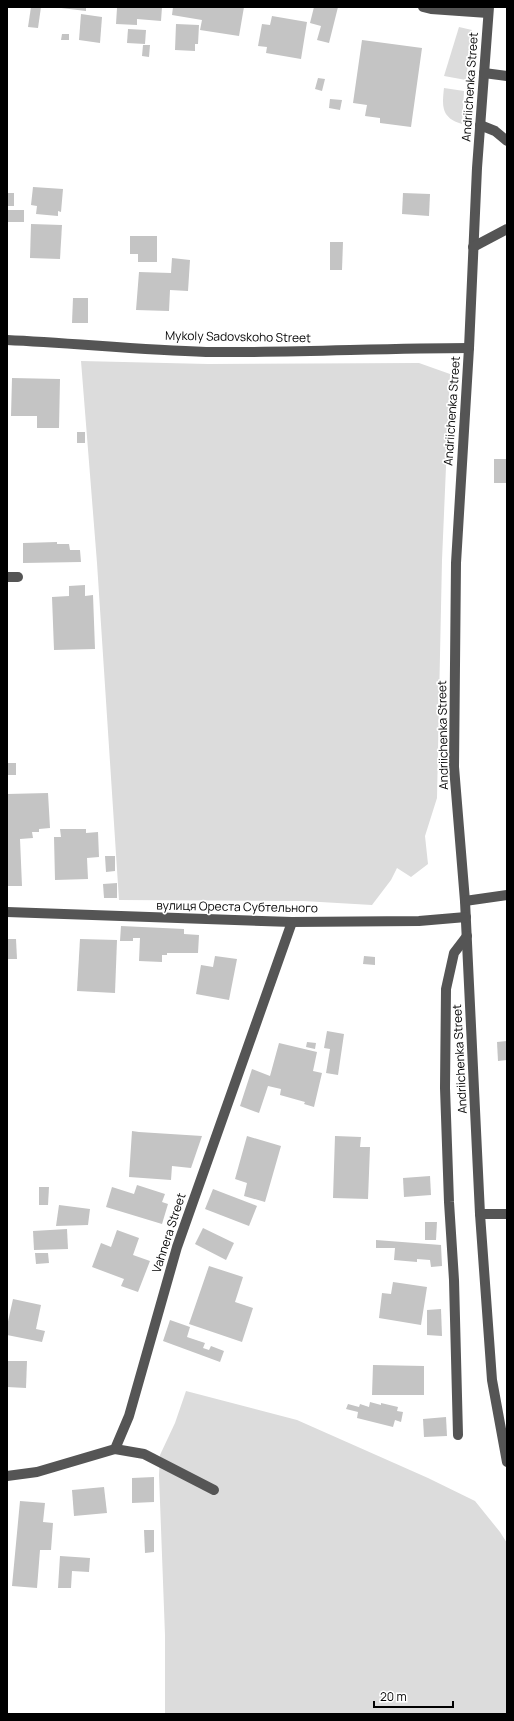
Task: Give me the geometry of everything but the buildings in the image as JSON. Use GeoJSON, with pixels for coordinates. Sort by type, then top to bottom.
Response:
{"type":"FeatureCollection","features":[{"type":"Feature","properties":{"kind":"street"},"geometry":{"type":"LineString","coordinates":[[423,7],[431,9],[489,10]]}},
{"type":"Feature","properties":{"kind":"street","name":"Andriichenka Street"},"geometry":{"type":"LineString","coordinates":[[489,10],[480,125],[456,571],[454,767],[466,917],[480,1214],[492,1380],[507,1462]]}},
{"type":"Feature","properties":{"kind":"street"},"geometry":{"type":"LineString","coordinates":[[484,74],[507,76]]}},
{"type":"Feature","properties":{"kind":"street"},"geometry":{"type":"LineString","coordinates":[[480,125],[495,131],[507,141]]}},
{"type":"Feature","properties":{"kind":"street"},"geometry":{"type":"LineString","coordinates":[[473,247],[507,229]]}},
{"type":"Feature","properties":{"kind":"street","name":"Mykoly Sadovskoho Street"},"geometry":{"type":"LineString","coordinates":[[7,340],[206,352],[469,348]]}},
{"type":"Feature","properties":{"kind":"street"},"geometry":{"type":"LineString","coordinates":[[7,578],[18,577]]}},
{"type":"Feature","properties":{"kind":"street"},"geometry":{"type":"LineString","coordinates":[[465,901],[507,895]]}},
{"type":"Feature","properties":{"kind":"street","name":"вулиця Ореста Субтельного"},"geometry":{"type":"LineString","coordinates":[[7,912],[292,922],[419,921],[466,917]]}},
{"type":"Feature","properties":{"kind":"street","name":"Vahnera Street"},"geometry":{"type":"LineString","coordinates":[[115,1449],[129,1416],[177,1247],[292,922]]}},
{"type":"Feature","properties":{"kind":"street"},"geometry":{"type":"LineString","coordinates":[[458,1435],[454,1280],[449,1202],[445,1088],[446,989],[454,953],[467,936]]}},
{"type":"Feature","properties":{"kind":"street"},"geometry":{"type":"LineString","coordinates":[[480,1214],[507,1214]]}},
{"type":"Feature","properties":{"kind":"street"},"geometry":{"type":"LineString","coordinates":[[7,1476],[37,1472],[115,1449],[144,1454],[214,1490]]}},
{"type":"Feature","properties":{"kind":"shaded area"},"geometry":{"type":"Polygon","coordinates":[[[459,27],[472,30],[466,80],[444,76],[459,27]]]}},
{"type":"Feature","properties":{"kind":"shaded area"},"geometry":{"type":"Polygon","coordinates":[[[444,88],[464,91],[462,124],[450,118],[444,110],[444,88]]]}},
{"type":"Feature","properties":{"kind":"shaded area"},"geometry":{"type":"Polygon","coordinates":[[[81,361],[208,364],[419,363],[450,374],[442,560],[437,798],[425,836],[428,864],[411,877],[397,868],[391,880],[372,905],[303,901],[119,900],[97,563],[81,361]]]}},
{"type":"Feature","properties":{"kind":"shaded area"},"geometry":{"type":"Polygon","coordinates":[[[186,1391],[297,1420],[428,1478],[475,1501],[507,1543],[507,1714],[165,1714],[165,1635],[159,1475],[160,1455],[175,1423],[186,1391]]]}}]}
